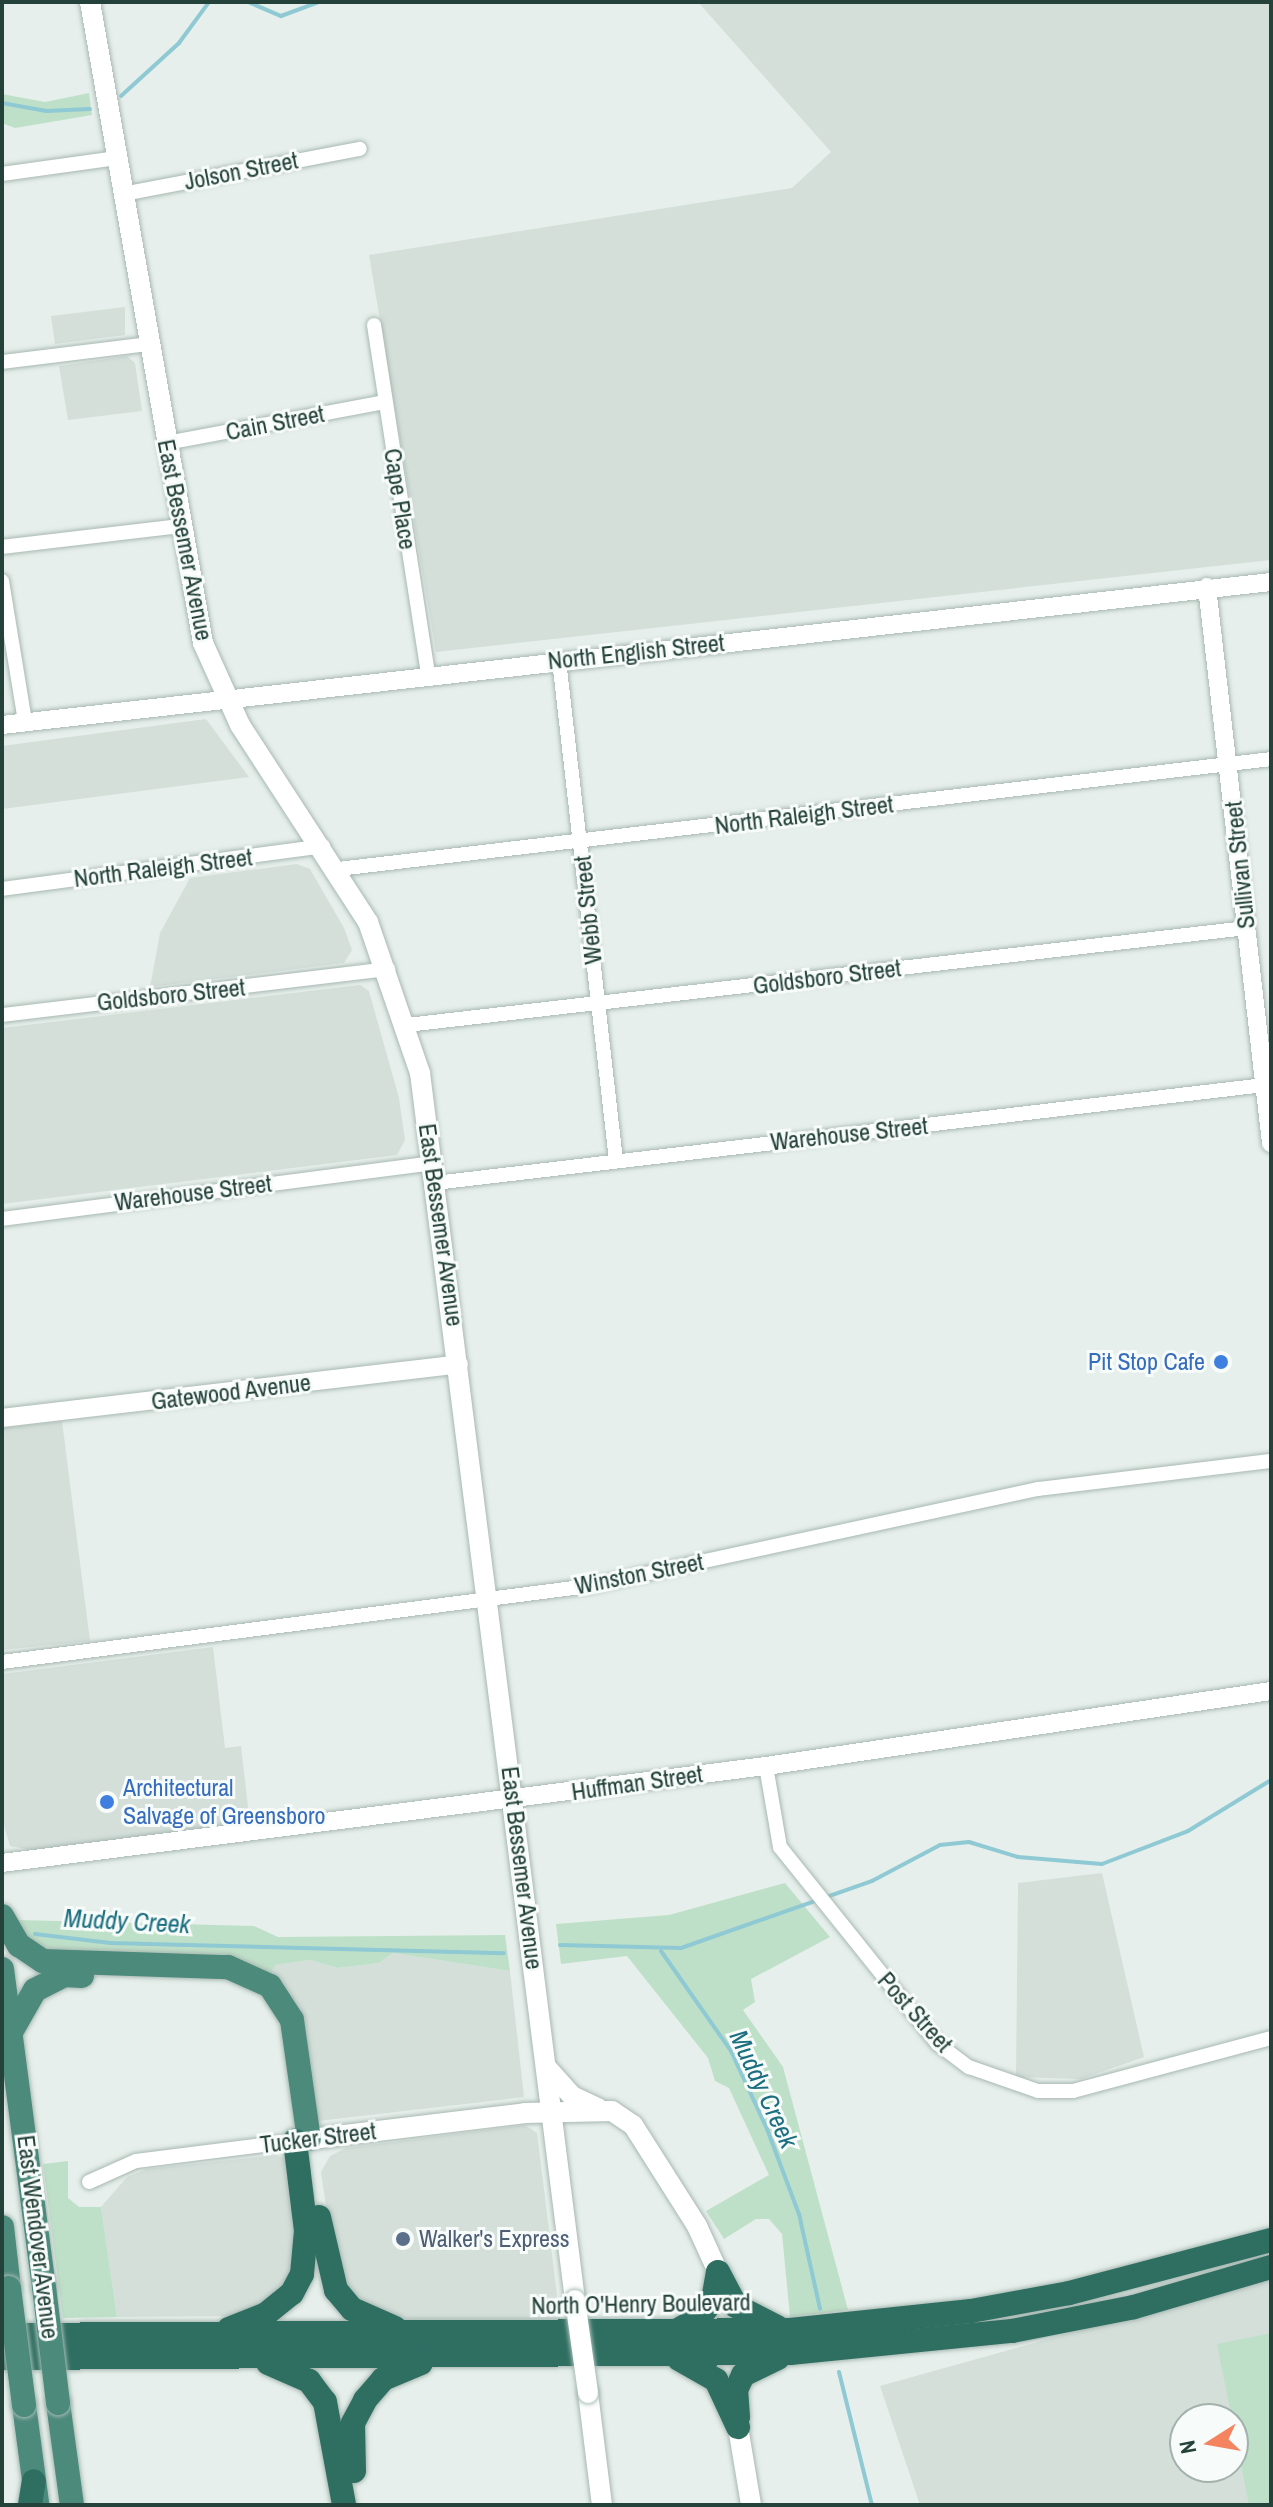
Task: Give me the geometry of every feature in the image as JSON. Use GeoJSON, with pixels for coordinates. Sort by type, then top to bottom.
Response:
{"type":"FeatureCollection","features":[{"type":"Feature","properties":{"kind":"highway"},"geometry":{"type":"LineString","coordinates":[[2,1916],[19,1945],[43,1961],[228,1967],[270,1986],[292,2020],[302,2140],[306,2253],[297,2283],[266,2314],[234,2328],[194,2334]]}},
{"type":"Feature","properties":{"kind":"highway","name":"East Wendover Avenue"},"geometry":{"type":"LineString","coordinates":[[2,1969],[72,2505]]}},
{"type":"Feature","properties":{"kind":"highway"},"geometry":{"type":"LineString","coordinates":[[11,2032],[35,1990],[64,1975],[239,1982],[267,2002],[279,2022],[325,2260],[336,2290],[380,2325],[428,2334]]}},
{"type":"Feature","properties":{"kind":"highway","name":"East Wendover Avenue"},"geometry":{"type":"LineString","coordinates":[[2,2227],[34,2497]]}},
{"type":"Feature","properties":{"kind":"highway","name":"North O'Henry Boulevard"},"geometry":{"type":"LineString","coordinates":[[790,2342],[1069,2293],[1271,2240]]}},
{"type":"Feature","properties":{"kind":"highway","name":"North O'Henry Boulevard"},"geometry":{"type":"LineString","coordinates":[[2,2358],[440,2357],[671,2344],[790,2342],[1012,2331],[1134,2307],[1271,2267]]}},
{"type":"Feature","properties":{"kind":"highway"},"geometry":{"type":"LineString","coordinates":[[718,2272],[736,2306],[790,2342],[743,2375],[736,2390],[738,2427]]}},
{"type":"Feature","properties":{"kind":"highway"},"geometry":{"type":"LineString","coordinates":[[718,2272],[713,2300],[671,2344],[716,2380],[738,2427]]}},
{"type":"Feature","properties":{"kind":"highway","name":"North O'Henry Boulevard"},"geometry":{"type":"LineString","coordinates":[[2,2335],[428,2334],[671,2344]]}},
{"type":"Feature","properties":{"kind":"highway"},"geometry":{"type":"LineString","coordinates":[[242,2357],[286,2366],[325,2402],[344,2505]]}},
{"type":"Feature","properties":{"kind":"highway"},"geometry":{"type":"LineString","coordinates":[[357,2505],[353,2423],[365,2400],[383,2379],[440,2357]]}},
{"type":"Feature","properties":{"kind":"main road","name":"East Bessemer Avenue"},"geometry":{"type":"LineString","coordinates":[[90,2],[203,643],[226,698],[338,869],[388,969],[407,1025],[434,1173],[602,2505]]}},
{"type":"Feature","properties":{"kind":"main road"},"geometry":{"type":"LineString","coordinates":[[546,2067],[572,2096],[633,2125],[697,2226],[718,2272]]}},
{"type":"Feature","properties":{"kind":"main road","name":"Tucker Street"},"geometry":{"type":"LineString","coordinates":[[302,2140],[601,2109]]}},
{"type":"Feature","properties":{"kind":"main road"},"geometry":{"type":"LineString","coordinates":[[738,2427],[751,2505]]}},
{"type":"Feature","properties":{"kind":"street","name":"Jolson Street"},"geometry":{"type":"LineString","coordinates":[[123,194],[360,149]]}},
{"type":"Feature","properties":{"kind":"street"},"geometry":{"type":"LineString","coordinates":[[2,174],[117,158]]}},
{"type":"Feature","properties":{"kind":"street","name":"Cape Place"},"geometry":{"type":"LineString","coordinates":[[374,325],[428,673]]}},
{"type":"Feature","properties":{"kind":"street"},"geometry":{"type":"LineString","coordinates":[[2,362],[149,344]]}},
{"type":"Feature","properties":{"kind":"street","name":"Cain Street"},"geometry":{"type":"LineString","coordinates":[[166,443],[385,402]]}},
{"type":"Feature","properties":{"kind":"street"},"geometry":{"type":"LineString","coordinates":[[2,547],[180,526]]}},
{"type":"Feature","properties":{"kind":"street"},"geometry":{"type":"LineString","coordinates":[[2,581],[25,721]]}},
{"type":"Feature","properties":{"kind":"street","name":"North English Street"},"geometry":{"type":"LineString","coordinates":[[2,725],[428,673],[1271,582]]}},
{"type":"Feature","properties":{"kind":"street","name":"Sullivan Street"},"geometry":{"type":"LineString","coordinates":[[1207,587],[1247,928],[1266,1054],[1264,1085],[1271,1143]]}},
{"type":"Feature","properties":{"kind":"street","name":"Webb Street"},"geometry":{"type":"LineString","coordinates":[[559,660],[616,1160]]}},
{"type":"Feature","properties":{"kind":"street","name":"North Raleigh Street"},"geometry":{"type":"LineString","coordinates":[[338,869],[1271,759]]}},
{"type":"Feature","properties":{"kind":"street","name":"North Raleigh Street"},"geometry":{"type":"LineString","coordinates":[[2,889],[323,846]]}},
{"type":"Feature","properties":{"kind":"street","name":"Goldsboro Street"},"geometry":{"type":"LineString","coordinates":[[407,1025],[1247,928]]}},
{"type":"Feature","properties":{"kind":"street","name":"Goldsboro Street"},"geometry":{"type":"LineString","coordinates":[[2,1015],[388,969]]}},
{"type":"Feature","properties":{"kind":"street","name":"Warehouse Street"},"geometry":{"type":"LineString","coordinates":[[2,1219],[434,1173],[616,1160],[1264,1085]]}},
{"type":"Feature","properties":{"kind":"street","name":"Gatewood Avenue"},"geometry":{"type":"LineString","coordinates":[[2,1418],[459,1364]]}},
{"type":"Feature","properties":{"kind":"street","name":"Winston Street"},"geometry":{"type":"LineString","coordinates":[[2,1662],[487,1601],[633,1577],[1038,1489],[1271,1461]]}},
{"type":"Feature","properties":{"kind":"street","name":"Huffman Street"},"geometry":{"type":"LineString","coordinates":[[2,1863],[766,1766],[1271,1691]]}},
{"type":"Feature","properties":{"kind":"street","name":"Post Street"},"geometry":{"type":"LineString","coordinates":[[766,1766],[780,1847],[938,2044],[969,2067],[1038,2091],[1073,2091],[1271,2038]]}},
{"type":"Feature","properties":{"kind":"street","name":"Tucker Street"},"geometry":{"type":"LineString","coordinates":[[89,2182],[136,2161],[302,2140]]}},
{"type":"Feature","properties":{"kind":"shaded area"},"geometry":{"type":"Polygon","coordinates":[[[698,2],[1271,2],[1271,560],[436,652],[369,255],[792,188],[831,152],[698,2]]]}},
{"type":"Feature","properties":{"kind":"shaded area"},"geometry":{"type":"Polygon","coordinates":[[[125,307],[125,335],[55,344],[51,316],[125,307]]]}},
{"type":"Feature","properties":{"kind":"shaded area"},"geometry":{"type":"Polygon","coordinates":[[[127,356],[135,363],[142,411],[68,420],[59,366],[127,356]]]}},
{"type":"Feature","properties":{"kind":"shaded area"},"geometry":{"type":"Polygon","coordinates":[[[206,719],[249,777],[2,809],[2,746],[206,719]]]}},
{"type":"Feature","properties":{"kind":"shaded area"},"geometry":{"type":"Polygon","coordinates":[[[297,864],[310,869],[344,928],[352,950],[344,963],[150,987],[160,933],[190,878],[297,864]]]}},
{"type":"Feature","properties":{"kind":"shaded area"},"geometry":{"type":"Polygon","coordinates":[[[360,985],[369,991],[399,1098],[405,1140],[397,1155],[2,1204],[2,1028],[360,985]]]}},
{"type":"Feature","properties":{"kind":"shaded area"},"geometry":{"type":"Polygon","coordinates":[[[62,1421],[90,1641],[2,1650],[2,1428],[62,1421]]]}},
{"type":"Feature","properties":{"kind":"shaded area"},"geometry":{"type":"Polygon","coordinates":[[[213,1647],[225,1748],[241,1746],[250,1824],[32,1850],[10,1846],[2,1819],[2,1674],[213,1647]]]}},
{"type":"Feature","properties":{"kind":"shaded area"},"geometry":{"type":"Polygon","coordinates":[[[1102,1873],[1144,2057],[1081,2079],[1016,2077],[1018,1883],[1102,1873]]]}},
{"type":"Feature","properties":{"kind":"shaded area"},"geometry":{"type":"Polygon","coordinates":[[[393,1953],[510,1971],[524,2097],[318,2121],[269,1975],[274,1965],[310,1960],[338,1968],[379,1963],[393,1953]]]}},
{"type":"Feature","properties":{"kind":"shaded area"},"geometry":{"type":"Polygon","coordinates":[[[525,2125],[537,2133],[560,2319],[392,2319],[372,2313],[345,2288],[333,2253],[321,2172],[330,2156],[346,2148],[525,2125]]]}},
{"type":"Feature","properties":{"kind":"shaded area"},"geometry":{"type":"Polygon","coordinates":[[[276,2155],[285,2158],[301,2246],[281,2294],[232,2316],[117,2317],[101,2207],[127,2177],[147,2169],[276,2155]]]}},
{"type":"Feature","properties":{"kind":"shaded area"},"geometry":{"type":"Polygon","coordinates":[[[1271,2277],[1271,2505],[920,2505],[880,2386],[1271,2277]]]}},
{"type":"Feature","properties":{"kind":"green space"},"geometry":{"type":"Polygon","coordinates":[[[89,93],[92,115],[15,128],[2,123],[2,94],[45,102],[89,93]]]}},
{"type":"Feature","properties":{"kind":"green space"},"geometry":{"type":"Polygon","coordinates":[[[785,1883],[830,1937],[751,1979],[755,2002],[743,2010],[783,2067],[848,2310],[790,2317],[782,2234],[769,2219],[756,2219],[724,2239],[706,2211],[769,2175],[729,2088],[715,2081],[708,2058],[627,1956],[561,1964],[556,1924],[669,1915],[785,1883]]]}},
{"type":"Feature","properties":{"kind":"green space"},"geometry":{"type":"Polygon","coordinates":[[[17,1920],[254,1926],[278,1937],[505,1935],[510,1971],[393,1953],[379,1963],[338,1968],[310,1960],[275,1965],[269,1975],[241,1961],[53,1957],[30,1942],[17,1920]]]}},
{"type":"Feature","properties":{"kind":"green space"},"geometry":{"type":"Polygon","coordinates":[[[68,2161],[68,2198],[79,2207],[101,2207],[117,2317],[63,2318],[43,2164],[68,2161]]]}},
{"type":"Feature","properties":{"kind":"green space"},"geometry":{"type":"Polygon","coordinates":[[[1271,2333],[1271,2505],[1249,2505],[1245,2483],[1249,2483],[1249,2403],[1229,2403],[1217,2344],[1271,2333]]]}},
{"type":"Feature","properties":{"kind":"waterway"},"geometry":{"type":"LineString","coordinates":[[121,96],[179,43],[209,2]]}},
{"type":"Feature","properties":{"kind":"waterway"},"geometry":{"type":"LineString","coordinates":[[248,2],[281,16],[319,2]]}},
{"type":"Feature","properties":{"kind":"waterway"},"geometry":{"type":"LineString","coordinates":[[2,103],[46,111],[90,109]]}},
{"type":"Feature","properties":{"kind":"waterway"},"geometry":{"type":"LineString","coordinates":[[560,1945],[681,1948],[872,1881],[940,1845],[969,1842],[1018,1857],[1102,1864],[1188,1831],[1271,1780]]}},
{"type":"Feature","properties":{"kind":"waterway","name":"Muddy Creek"},"geometry":{"type":"LineString","coordinates":[[35,1934],[110,1943],[504,1953]]}},
{"type":"Feature","properties":{"kind":"waterway","name":"Muddy Creek"},"geometry":{"type":"LineString","coordinates":[[661,1951],[731,2051],[767,2129],[799,2214],[820,2309]]}},
{"type":"Feature","properties":{"kind":"waterway","name":"Muddy Creek"},"geometry":{"type":"LineString","coordinates":[[839,2372],[872,2505]]}},
{"type":"Feature","properties":{"kind":"place","name":"Pit Stop Cafe"},"geometry":{"type":"Point","coordinates":[1221,1362]}},
{"type":"Feature","properties":{"kind":"place","name":"Architectural Salvage of Greensboro"},"geometry":{"type":"Point","coordinates":[107,1802]}},
{"type":"Feature","properties":{"kind":"place","name":"Walker's Express"},"geometry":{"type":"Point","coordinates":[403,2239]}}]}
